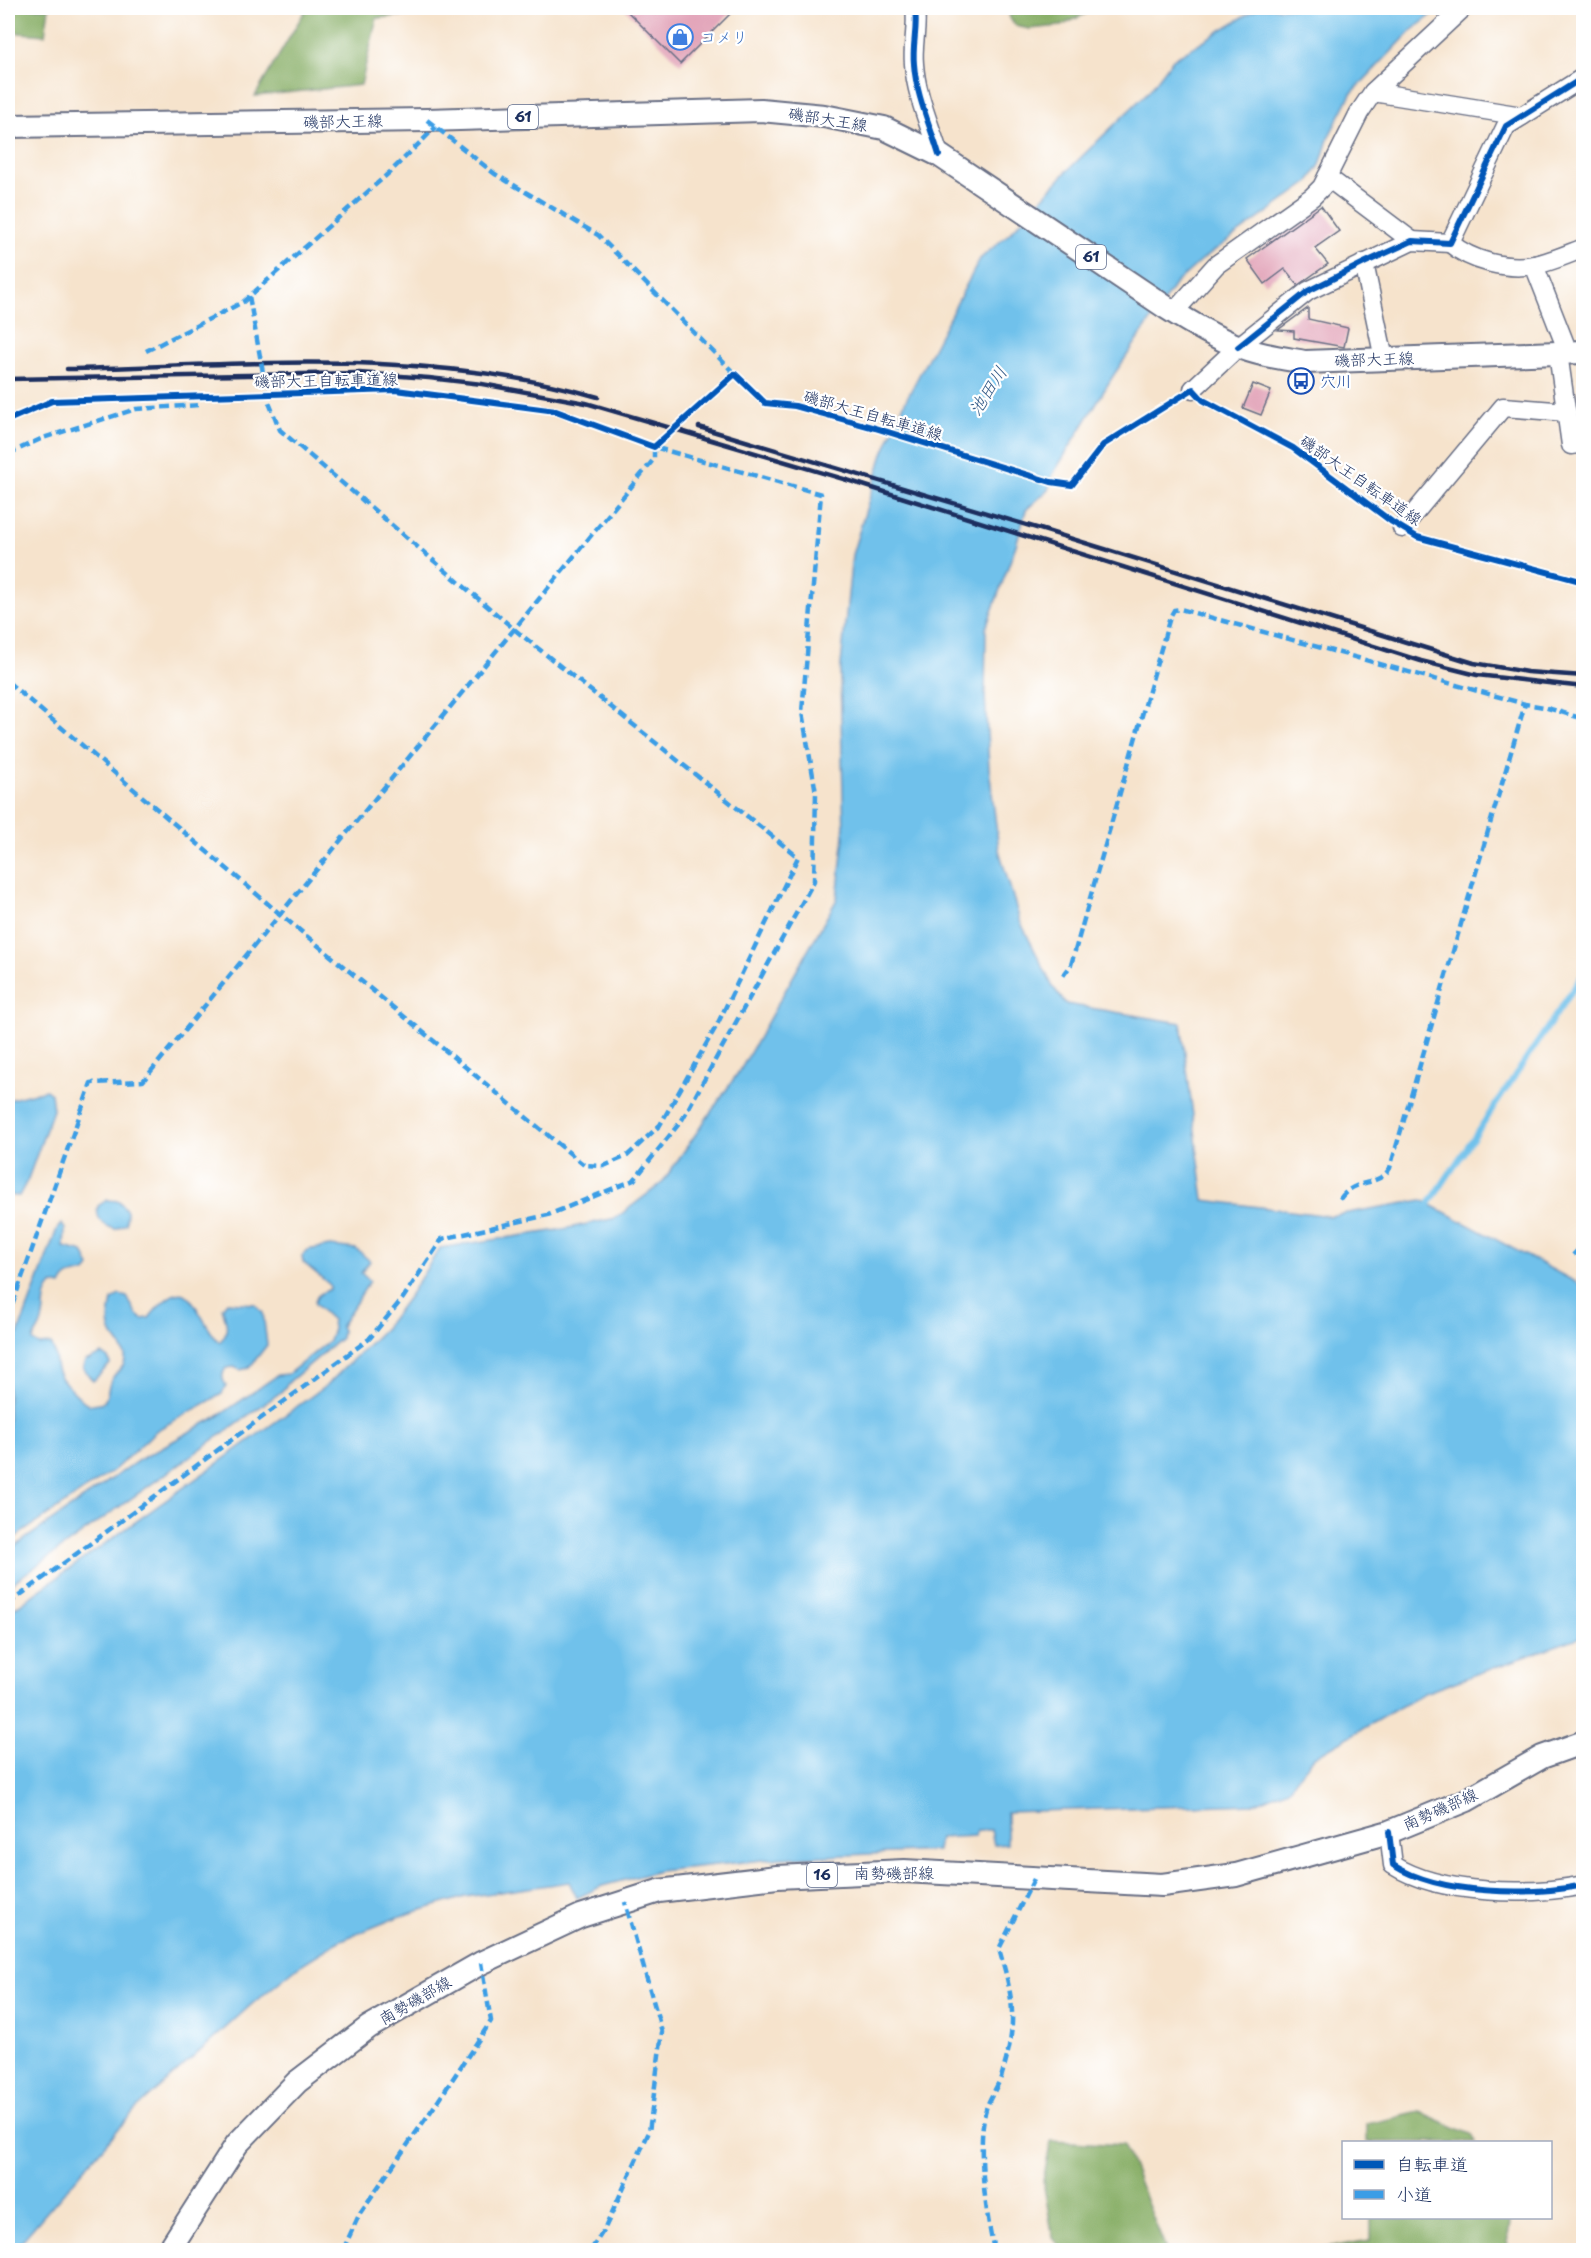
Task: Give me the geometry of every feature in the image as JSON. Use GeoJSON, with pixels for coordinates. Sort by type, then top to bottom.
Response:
{"type":"FeatureCollection","features":[{"type":"Feature","properties":{"kind":"main road","name":"磯部大王線"},"geometry":{"type":"LineString","coordinates":[[8,126],[427,120],[761,110],[824,116],[884,128],[939,155],[1170,310],[1238,347],[1272,357],[1305,362],[1570,352]]}},
{"type":"Feature","properties":{"kind":"main road","name":"南勢磯部線"},"geometry":{"type":"LineString","coordinates":[[169,2250],[237,2144],[297,2082],[369,2027],[481,1963],[581,1917],[659,1891],[777,1877],[904,1871],[1162,1885],[1236,1875],[1389,1832],[1467,1800],[1542,1758],[1584,1742]]}},
{"type":"Feature","properties":{"kind":"street"},"geometry":{"type":"LineString","coordinates":[[915,8],[918,24],[914,62],[917,86],[939,155]]}},
{"type":"Feature","properties":{"kind":"street"},"geometry":{"type":"LineString","coordinates":[[1170,310],[1216,266],[1312,197],[1322,187],[1372,92],[1463,8]]}},
{"type":"Feature","properties":{"kind":"street"},"geometry":{"type":"LineString","coordinates":[[1450,243],[1506,126],[1584,77]]}},
{"type":"Feature","properties":{"kind":"street"},"geometry":{"type":"LineString","coordinates":[[1372,92],[1522,116]]}},
{"type":"Feature","properties":{"kind":"street"},"geometry":{"type":"LineString","coordinates":[[1328,177],[1412,241]]}},
{"type":"Feature","properties":{"kind":"street"},"geometry":{"type":"LineString","coordinates":[[1193,389],[1238,347],[1308,291],[1412,241],[1450,243],[1458,250],[1488,262],[1513,266],[1534,265],[1584,248]]}},
{"type":"Feature","properties":{"kind":"street"},"geometry":{"type":"LineString","coordinates":[[1364,263],[1384,359]]}},
{"type":"Feature","properties":{"kind":"street"},"geometry":{"type":"LineString","coordinates":[[1534,265],[1570,352],[1567,412],[1571,445],[1584,443]]}},
{"type":"Feature","properties":{"kind":"street"},"geometry":{"type":"LineString","coordinates":[[1402,528],[1503,407],[1567,412]]}},
{"type":"Feature","properties":{"kind":"street"},"geometry":{"type":"LineString","coordinates":[[1389,1832],[1393,1865],[1408,1875],[1463,1888],[1525,1892],[1584,1885]]}},
{"type":"Feature","properties":{"kind":"green space"},"geometry":{"type":"Polygon","coordinates":[[[8,8],[49,8],[45,35],[8,32],[8,8]]]}},
{"type":"Feature","properties":{"kind":"green space"},"geometry":{"type":"Polygon","coordinates":[[[301,8],[446,8],[444,12],[377,18],[361,85],[255,96],[305,11],[301,8]]]}},
{"type":"Feature","properties":{"kind":"green space"},"geometry":{"type":"Polygon","coordinates":[[[1008,8],[1097,8],[1061,26],[1029,29],[1016,26],[1010,19],[1008,8]]]}},
{"type":"Feature","properties":{"kind":"green space"},"geometry":{"type":"Polygon","coordinates":[[[1420,2112],[1471,2134],[1474,2141],[1367,2141],[1367,2124],[1420,2112]]]}},
{"type":"Feature","properties":{"kind":"green space"},"geometry":{"type":"Polygon","coordinates":[[[1051,2141],[1124,2145],[1166,2250],[1063,2250],[1053,2238],[1043,2181],[1051,2141]]]}},
{"type":"Feature","properties":{"kind":"green space"},"geometry":{"type":"Polygon","coordinates":[[[1370,2219],[1508,2219],[1510,2223],[1506,2250],[1313,2250],[1370,2240],[1370,2219]]]}},
{"type":"Feature","properties":{"kind":"water","name":"池田川"},"geometry":{"type":"Polygon","coordinates":[[[1258,8],[1441,8],[1412,30],[1351,94],[1329,136],[1320,165],[1308,183],[1204,258],[1176,283],[1113,376],[1053,474],[1048,490],[1026,510],[986,628],[985,696],[989,768],[999,850],[1020,921],[1053,987],[1066,1004],[1181,1023],[1204,1200],[1330,1216],[1422,1200],[1583,1286],[1583,1636],[1424,1693],[1314,1757],[1288,1789],[1253,1804],[1007,1812],[1007,1844],[994,1845],[991,1830],[976,1830],[974,1836],[939,1838],[937,1851],[781,1858],[659,1871],[602,1886],[577,1898],[569,1882],[465,1897],[398,1917],[339,1941],[299,1966],[252,2004],[134,2111],[14,2250],[8,2250],[8,1613],[327,1385],[385,1328],[440,1248],[559,1230],[616,1218],[662,1183],[742,1067],[837,899],[844,835],[840,675],[852,555],[883,454],[905,402],[980,259],[1011,232],[1067,171],[1149,91],[1173,59],[1258,8]]]}},
{"type":"Feature","properties":{"kind":"water"},"geometry":{"type":"Polygon","coordinates":[[[46,1090],[51,1094],[53,1110],[28,1179],[19,1196],[8,1195],[8,1100],[46,1090]]]}},
{"type":"Feature","properties":{"kind":"water"},"geometry":{"type":"Polygon","coordinates":[[[107,1200],[119,1201],[127,1211],[126,1224],[115,1229],[101,1221],[97,1211],[98,1206],[107,1200]]]}},
{"type":"Feature","properties":{"kind":"water"},"geometry":{"type":"Polygon","coordinates":[[[62,1223],[65,1229],[64,1247],[83,1252],[90,1267],[86,1272],[68,1277],[61,1286],[53,1284],[49,1289],[45,1298],[43,1319],[33,1341],[39,1345],[51,1344],[60,1376],[88,1405],[104,1402],[111,1380],[124,1364],[122,1348],[111,1331],[109,1321],[112,1300],[119,1295],[127,1297],[137,1315],[142,1319],[149,1318],[163,1302],[174,1294],[183,1294],[190,1298],[219,1342],[226,1330],[222,1308],[227,1302],[255,1304],[263,1313],[267,1345],[249,1368],[240,1370],[234,1367],[226,1368],[223,1377],[226,1386],[222,1394],[157,1430],[114,1470],[8,1542],[8,1361],[57,1229],[62,1223]]]}},
{"type":"Feature","properties":{"kind":"water"},"geometry":{"type":"Polygon","coordinates":[[[330,1246],[356,1249],[370,1261],[361,1273],[370,1281],[340,1327],[341,1338],[289,1382],[281,1392],[8,1586],[8,1551],[139,1460],[220,1415],[278,1375],[288,1374],[329,1341],[333,1329],[332,1320],[315,1304],[315,1301],[318,1296],[330,1289],[330,1285],[303,1262],[302,1256],[307,1250],[330,1246]]]}},
{"type":"Feature","properties":{"kind":"water"},"geometry":{"type":"Polygon","coordinates":[[[102,1354],[108,1358],[110,1364],[93,1381],[83,1368],[85,1361],[102,1354]]]}},
{"type":"Feature","properties":{"kind":"building","name":"コメリ"},"geometry":{"type":"Polygon","coordinates":[[[624,8],[736,8],[680,64],[624,8]]]}},
{"type":"Feature","properties":{"kind":"building"},"geometry":{"type":"Polygon","coordinates":[[[1321,206],[1339,231],[1315,248],[1328,264],[1298,285],[1285,269],[1265,284],[1247,259],[1321,206]]]}},
{"type":"Feature","properties":{"kind":"building"},"geometry":{"type":"Polygon","coordinates":[[[1308,308],[1308,319],[1348,328],[1344,347],[1294,338],[1294,331],[1278,330],[1308,308]]]}},
{"type":"Feature","properties":{"kind":"building"},"geometry":{"type":"Polygon","coordinates":[[[1253,384],[1271,391],[1261,415],[1243,408],[1253,384]]]}},
{"type":"Feature","properties":{"kind":"waterway"},"geometry":{"type":"LineString","coordinates":[[1429,1204],[1584,973]]}},
{"type":"Feature","properties":{"kind":"railway"},"geometry":{"type":"LineString","coordinates":[[67,369],[267,363],[401,365],[467,371],[533,381],[598,397]]}},
{"type":"Feature","properties":{"kind":"railway"},"geometry":{"type":"LineString","coordinates":[[8,379],[359,373],[482,384],[586,403],[847,480],[1421,661],[1477,675],[1584,687]]}},
{"type":"Feature","properties":{"kind":"railway"},"geometry":{"type":"LineString","coordinates":[[699,427],[1474,663],[1527,672],[1584,676]]}},
{"type":"Feature","properties":{"kind":"marked path"},"geometry":{"type":"LineString","coordinates":[[427,120],[495,174],[598,235],[735,374]]}},
{"type":"Feature","properties":{"kind":"marked path"},"geometry":{"type":"LineString","coordinates":[[146,351],[243,302],[390,172],[436,127]]}},
{"type":"Feature","properties":{"kind":"marked path"},"geometry":{"type":"LineString","coordinates":[[8,682],[280,914],[584,1165],[604,1166],[627,1156],[660,1125],[717,1025],[798,857],[514,629],[280,430],[268,400],[249,296]]}},
{"type":"Feature","properties":{"kind":"marked path"},"geometry":{"type":"LineString","coordinates":[[8,454],[43,438],[136,409],[200,405]]}},
{"type":"Feature","properties":{"kind":"marked path"},"geometry":{"type":"LineString","coordinates":[[8,1317],[91,1083],[143,1081],[654,459],[654,447],[821,494],[802,712],[816,793],[814,881],[682,1120],[634,1180],[548,1215],[442,1239],[403,1298],[369,1339],[8,1604]]}},
{"type":"Feature","properties":{"kind":"marked path"},"geometry":{"type":"LineString","coordinates":[[1063,976],[1071,965],[1170,617],[1174,610],[1180,609],[1584,719]]}},
{"type":"Feature","properties":{"kind":"marked path"},"geometry":{"type":"LineString","coordinates":[[1340,1199],[1352,1188],[1379,1178],[1390,1168],[1525,704]]}},
{"type":"Feature","properties":{"kind":"marked path"},"geometry":{"type":"LineString","coordinates":[[1573,1255],[1584,1244]]}},
{"type":"Feature","properties":{"kind":"marked path"},"geometry":{"type":"LineString","coordinates":[[994,2250],[983,2180],[983,2124],[986,2109],[1003,2071],[1012,2023],[1008,1981],[999,1949],[1034,1879]]}},
{"type":"Feature","properties":{"kind":"marked path"},"geometry":{"type":"LineString","coordinates":[[591,2250],[605,2228],[649,2132],[662,2032],[625,1902]]}},
{"type":"Feature","properties":{"kind":"marked path"},"geometry":{"type":"LineString","coordinates":[[343,2250],[360,2213],[491,2021],[481,1963]]}},
{"type":"Feature","properties":{"kind":"cycle path"},"geometry":{"type":"LineString","coordinates":[[915,8],[915,76],[920,99],[939,155]]}},
{"type":"Feature","properties":{"kind":"cycle path"},"geometry":{"type":"LineString","coordinates":[[1238,347],[1308,291],[1364,263],[1412,241],[1450,243],[1506,126],[1584,77]]}},
{"type":"Feature","properties":{"kind":"cycle path","name":"磯部大王自転車道線"},"geometry":{"type":"LineString","coordinates":[[8,420],[52,401],[396,390],[556,411],[654,447],[735,374],[765,403],[795,406],[1051,482],[1072,485],[1103,445],[1193,389],[1203,400],[1293,448],[1392,522],[1417,537],[1584,582]]}},
{"type":"Feature","properties":{"kind":"cycle path"},"geometry":{"type":"LineString","coordinates":[[1389,1832],[1393,1865],[1412,1875],[1435,1882],[1460,1887],[1512,1891],[1538,1891],[1584,1885]]}},
{"type":"Feature","properties":{"kind":"place","name":"コメリ"},"geometry":{"type":"Point","coordinates":[680,37]}},
{"type":"Feature","properties":{"kind":"place","name":"穴川"},"geometry":{"type":"Point","coordinates":[1301,381]}}]}
